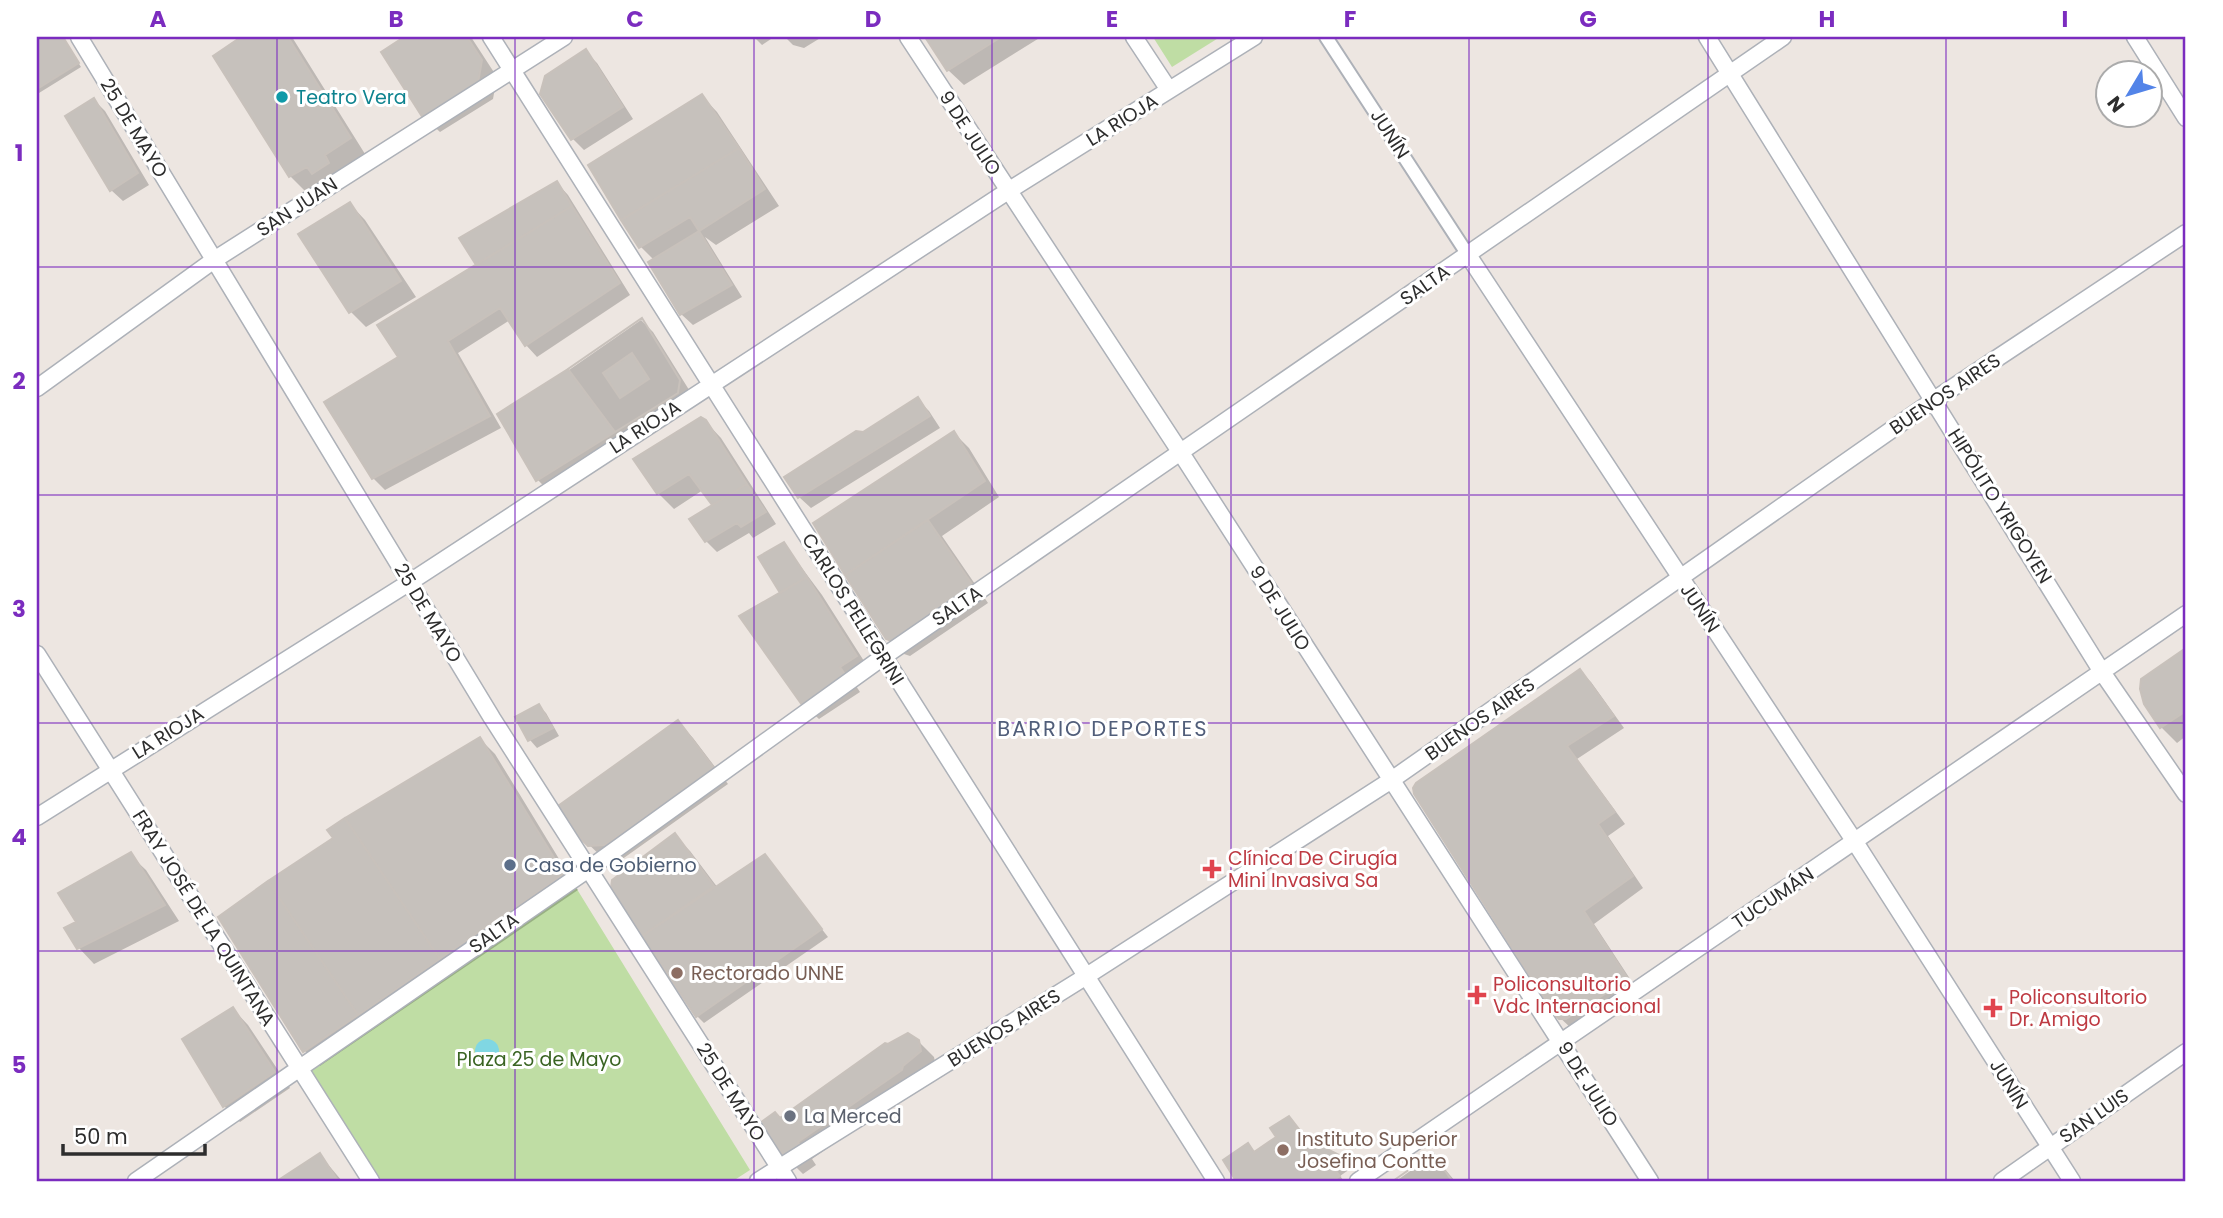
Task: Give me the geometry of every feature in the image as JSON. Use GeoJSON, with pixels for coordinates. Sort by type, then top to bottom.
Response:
{"type":"FeatureCollection","features":[{"type":"Feature","properties":{"kind":"street","name":"25 DE MAYO"},"geometry":{"type":"LineString","coordinates":[[79,37],[492,718],[784,1175]]}},
{"type":"Feature","properties":{"kind":"street","name":"CARLOS PELLEGRINI"},"geometry":{"type":"LineString","coordinates":[[491,37],[1216,1181]]}},
{"type":"Feature","properties":{"kind":"street","name":"SAN JUAN"},"geometry":{"type":"LineString","coordinates":[[37,388],[214,260],[564,37]]}},
{"type":"Feature","properties":{"kind":"street","name":"9 DE JULIO"},"geometry":{"type":"LineString","coordinates":[[908,37],[1181,453],[1650,1181]]}},
{"type":"Feature","properties":{"kind":"street"},"geometry":{"type":"LineString","coordinates":[[1134,37],[1169,90]]}},
{"type":"Feature","properties":{"kind":"street","name":"LA RIOJA"},"geometry":{"type":"LineString","coordinates":[[37,817],[410,582],[1007,191],[1254,37]]}},
{"type":"Feature","properties":{"kind":"street","name":"JUNÍN"},"geometry":{"type":"LineString","coordinates":[[1326,37],[1855,842],[2072,1181]]}},
{"type":"Feature","properties":{"kind":"street","name":"HIPÓLITO YRIGOYEN"},"geometry":{"type":"LineString","coordinates":[[1707,37],[2102,672],[2186,794]]}},
{"type":"Feature","properties":{"kind":"street","name":"SALTA"},"geometry":{"type":"LineString","coordinates":[[136,1181],[590,868],[883,657],[1783,37]]}},
{"type":"Feature","properties":{"kind":"street"},"geometry":{"type":"LineString","coordinates":[[2135,37],[2186,118]]}},
{"type":"Feature","properties":{"kind":"street","name":"BUENOS AIRES"},"geometry":{"type":"LineString","coordinates":[[758,1181],[784,1175],[1391,781],[1934,400],[2186,233]]}},
{"type":"Feature","properties":{"kind":"street","name":"TUCUMÁN"},"geometry":{"type":"LineString","coordinates":[[1358,1181],[2186,614]]}},
{"type":"Feature","properties":{"kind":"street","name":"FRAY JOSÉ DE LA QUINTANA"},"geometry":{"type":"LineString","coordinates":[[37,654],[371,1181]]}},
{"type":"Feature","properties":{"kind":"street","name":"SAN LUIS"},"geometry":{"type":"LineString","coordinates":[[2003,1181],[2186,1052]]}},
{"type":"Feature","properties":{"kind":"green space"},"geometry":{"type":"Polygon","coordinates":[[[1153,37],[1220,37],[1172,67],[1153,37]]]}},
{"type":"Feature","properties":{"kind":"green space","name":"Plaza 25 de Mayo"},"geometry":{"type":"Polygon","coordinates":[[[575,886],[750,1170],[733,1181],[378,1181],[305,1071],[575,886]]]}},
{"type":"Feature","properties":{"kind":"water"},"geometry":{"type":"Polygon","coordinates":[[[487,1039],[498,1046],[499,1051],[492,1062],[487,1063],[476,1056],[475,1051],[482,1040],[487,1039]]]}},
{"type":"Feature","properties":{"kind":"building"},"geometry":{"type":"Polygon","coordinates":[[[37,37],[63,37],[79,63],[37,89],[37,37]]]}},
{"type":"Feature","properties":{"kind":"building","name":"Teatro Vera"},"geometry":{"type":"Polygon","coordinates":[[[241,37],[288,37],[351,138],[325,155],[329,163],[312,174],[307,167],[289,177],[213,56],[241,37]]]}},
{"type":"Feature","properties":{"kind":"building"},"geometry":{"type":"Polygon","coordinates":[[[404,37],[467,37],[482,60],[478,83],[423,118],[381,52],[404,37]]]}},
{"type":"Feature","properties":{"kind":"building"},"geometry":{"type":"Polygon","coordinates":[[[925,37],[1001,37],[947,71],[925,37]]]}},
{"type":"Feature","properties":{"kind":"building"},"geometry":{"type":"Polygon","coordinates":[[[586,49],[623,107],[571,140],[540,94],[545,76],[586,49]]]}},
{"type":"Feature","properties":{"kind":"building"},"geometry":{"type":"Polygon","coordinates":[[[702,94],[739,148],[621,220],[588,165],[702,94]]]}},
{"type":"Feature","properties":{"kind":"building"},"geometry":{"type":"Polygon","coordinates":[[[94,98],[138,173],[110,191],[65,116],[94,98]]]}},
{"type":"Feature","properties":{"kind":"building"},"geometry":{"type":"Polygon","coordinates":[[[739,148],[765,189],[699,231],[690,217],[639,248],[621,220],[739,148]]]}},
{"type":"Feature","properties":{"kind":"building"},"geometry":{"type":"Polygon","coordinates":[[[557,181],[572,206],[476,265],[459,238],[557,181]]]}},
{"type":"Feature","properties":{"kind":"building"},"geometry":{"type":"Polygon","coordinates":[[[350,202],[401,281],[349,313],[298,234],[350,202]]]}},
{"type":"Feature","properties":{"kind":"building"},"geometry":{"type":"Polygon","coordinates":[[[572,206],[620,283],[525,346],[500,308],[448,341],[490,416],[372,479],[324,402],[398,357],[377,325],[572,206]]]}},
{"type":"Feature","properties":{"kind":"building"},"geometry":{"type":"Polygon","coordinates":[[[699,231],[732,285],[680,315],[648,262],[699,231]]]}},
{"type":"Feature","properties":{"kind":"building"},"geometry":{"type":"Polygon","coordinates":[[[642,318],[680,380],[678,393],[615,432],[568,369],[642,318]],[[632,353],[603,373],[620,398],[649,379],[632,353]]]}},
{"type":"Feature","properties":{"kind":"building"},"geometry":{"type":"Polygon","coordinates":[[[642,318],[680,380],[678,393],[615,432],[568,369],[642,318]]]}},
{"type":"Feature","properties":{"kind":"building"},"geometry":{"type":"Polygon","coordinates":[[[568,369],[615,432],[536,481],[497,414],[568,369]]]}},
{"type":"Feature","properties":{"kind":"building"},"geometry":{"type":"Polygon","coordinates":[[[918,397],[930,416],[798,498],[784,477],[856,431],[863,432],[918,397]]]}},
{"type":"Feature","properties":{"kind":"building"},"geometry":{"type":"Polygon","coordinates":[[[701,417],[706,420],[747,484],[712,505],[689,474],[657,494],[633,459],[701,417]]]}},
{"type":"Feature","properties":{"kind":"building"},"geometry":{"type":"Polygon","coordinates":[[[954,431],[985,481],[845,575],[813,523],[954,431]]]}},
{"type":"Feature","properties":{"kind":"building"},"geometry":{"type":"Polygon","coordinates":[[[747,484],[766,512],[741,527],[737,523],[705,542],[689,519],[747,484]]]}},
{"type":"Feature","properties":{"kind":"building"},"geometry":{"type":"Polygon","coordinates":[[[928,520],[974,587],[894,642],[886,639],[845,575],[928,520]]]}},
{"type":"Feature","properties":{"kind":"building"},"geometry":{"type":"Polygon","coordinates":[[[784,542],[807,577],[780,593],[758,557],[784,542]]]}},
{"type":"Feature","properties":{"kind":"building"},"geometry":{"type":"Polygon","coordinates":[[[807,577],[857,656],[840,667],[846,676],[802,705],[739,616],[807,577]]]}},
{"type":"Feature","properties":{"kind":"building"},"geometry":{"type":"Polygon","coordinates":[[[2186,648],[2186,711],[2160,728],[2144,704],[2140,689],[2141,679],[2186,648]]]}},
{"type":"Feature","properties":{"kind":"building"},"geometry":{"type":"Polygon","coordinates":[[[1580,669],[1614,716],[1567,746],[1615,812],[1598,824],[1633,876],[1584,911],[1628,979],[1566,1019],[1559,1019],[1414,794],[1413,788],[1416,783],[1580,669]]]}},
{"type":"Feature","properties":{"kind":"building"},"geometry":{"type":"Polygon","coordinates":[[[539,704],[553,728],[528,741],[515,717],[539,704]]]}},
{"type":"Feature","properties":{"kind":"building"},"geometry":{"type":"Polygon","coordinates":[[[678,720],[714,768],[605,845],[588,846],[558,806],[678,720]]]}},
{"type":"Feature","properties":{"kind":"building"},"geometry":{"type":"Polygon","coordinates":[[[480,737],[564,874],[440,959],[345,818],[480,737]]]}},
{"type":"Feature","properties":{"kind":"building"},"geometry":{"type":"Polygon","coordinates":[[[345,818],[440,959],[358,1015],[268,881],[333,838],[327,830],[345,818]]]}},
{"type":"Feature","properties":{"kind":"building"},"geometry":{"type":"Polygon","coordinates":[[[675,833],[714,886],[642,936],[611,888],[612,880],[675,833]]]}},
{"type":"Feature","properties":{"kind":"building"},"geometry":{"type":"Polygon","coordinates":[[[131,852],[165,905],[77,949],[64,928],[76,922],[58,893],[131,852]]]}},
{"type":"Feature","properties":{"kind":"building","name":"Rectorado UNNE"},"geometry":{"type":"Polygon","coordinates":[[[765,854],[822,929],[696,1017],[642,936],[765,854]]]}},
{"type":"Feature","properties":{"kind":"building"},"geometry":{"type":"Polygon","coordinates":[[[268,881],[358,1015],[303,1052],[218,917],[268,881]]]}},
{"type":"Feature","properties":{"kind":"building"},"geometry":{"type":"Polygon","coordinates":[[[233,1007],[275,1072],[223,1107],[182,1039],[233,1007]]]}},
{"type":"Feature","properties":{"kind":"building"},"geometry":{"type":"Polygon","coordinates":[[[908,1033],[919,1040],[921,1051],[903,1066],[902,1070],[798,1142],[802,1149],[786,1159],[778,1148],[774,1151],[764,1137],[768,1134],[760,1123],[775,1112],[780,1118],[885,1043],[888,1044],[908,1033]]]}},
{"type":"Feature","properties":{"kind":"building","name":"Instituto Superior Josefina Contte"},"geometry":{"type":"Polygon","coordinates":[[[1289,1116],[1305,1137],[1300,1142],[1307,1151],[1315,1143],[1341,1156],[1330,1164],[1340,1176],[1332,1181],[1236,1181],[1223,1160],[1248,1143],[1254,1152],[1276,1137],[1270,1128],[1289,1116]]]}},
{"type":"Feature","properties":{"kind":"building"},"geometry":{"type":"Polygon","coordinates":[[[320,1153],[338,1181],[277,1181],[320,1153]]]}},
{"type":"Feature","properties":{"kind":"building"},"geometry":{"type":"Polygon","coordinates":[[[1433,1153],[1452,1181],[1393,1181],[1433,1153]]]}},
{"type":"Feature","properties":{"kind":"building"},"geometry":{"type":"Polygon","coordinates":[[[1433,1153],[1452,1181],[1393,1181],[1433,1153]]]}},
{"type":"Feature","properties":{"kind":"place","name":"Teatro Vera"},"geometry":{"type":"Point","coordinates":[282,97]}},
{"type":"Feature","properties":{"kind":"place","name":"Casa de Gobierno"},"geometry":{"type":"Point","coordinates":[510,865]}},
{"type":"Feature","properties":{"kind":"place","name":"Clínica De Cirugía Mini Invasiva Sa"},"geometry":{"type":"Point","coordinates":[1212,869]}},
{"type":"Feature","properties":{"kind":"place","name":"Rectorado UNNE"},"geometry":{"type":"Point","coordinates":[677,973]}},
{"type":"Feature","properties":{"kind":"place","name":"Policonsultorio Vdc Internacional"},"geometry":{"type":"Point","coordinates":[1477,995]}},
{"type":"Feature","properties":{"kind":"place","name":"Policonsultorio Dr. Amigo"},"geometry":{"type":"Point","coordinates":[1993,1008]}},
{"type":"Feature","properties":{"kind":"place","name":"La Merced"},"geometry":{"type":"Point","coordinates":[790,1116]}},
{"type":"Feature","properties":{"kind":"place","name":"Instituto Superior Josefina Contte"},"geometry":{"type":"Point","coordinates":[1283,1150]}},
{"type":"Feature","properties":{"kind":"district","name":"BARRIO DEPORTES"},"geometry":{"type":"Point","coordinates":[1103,728]}}]}
